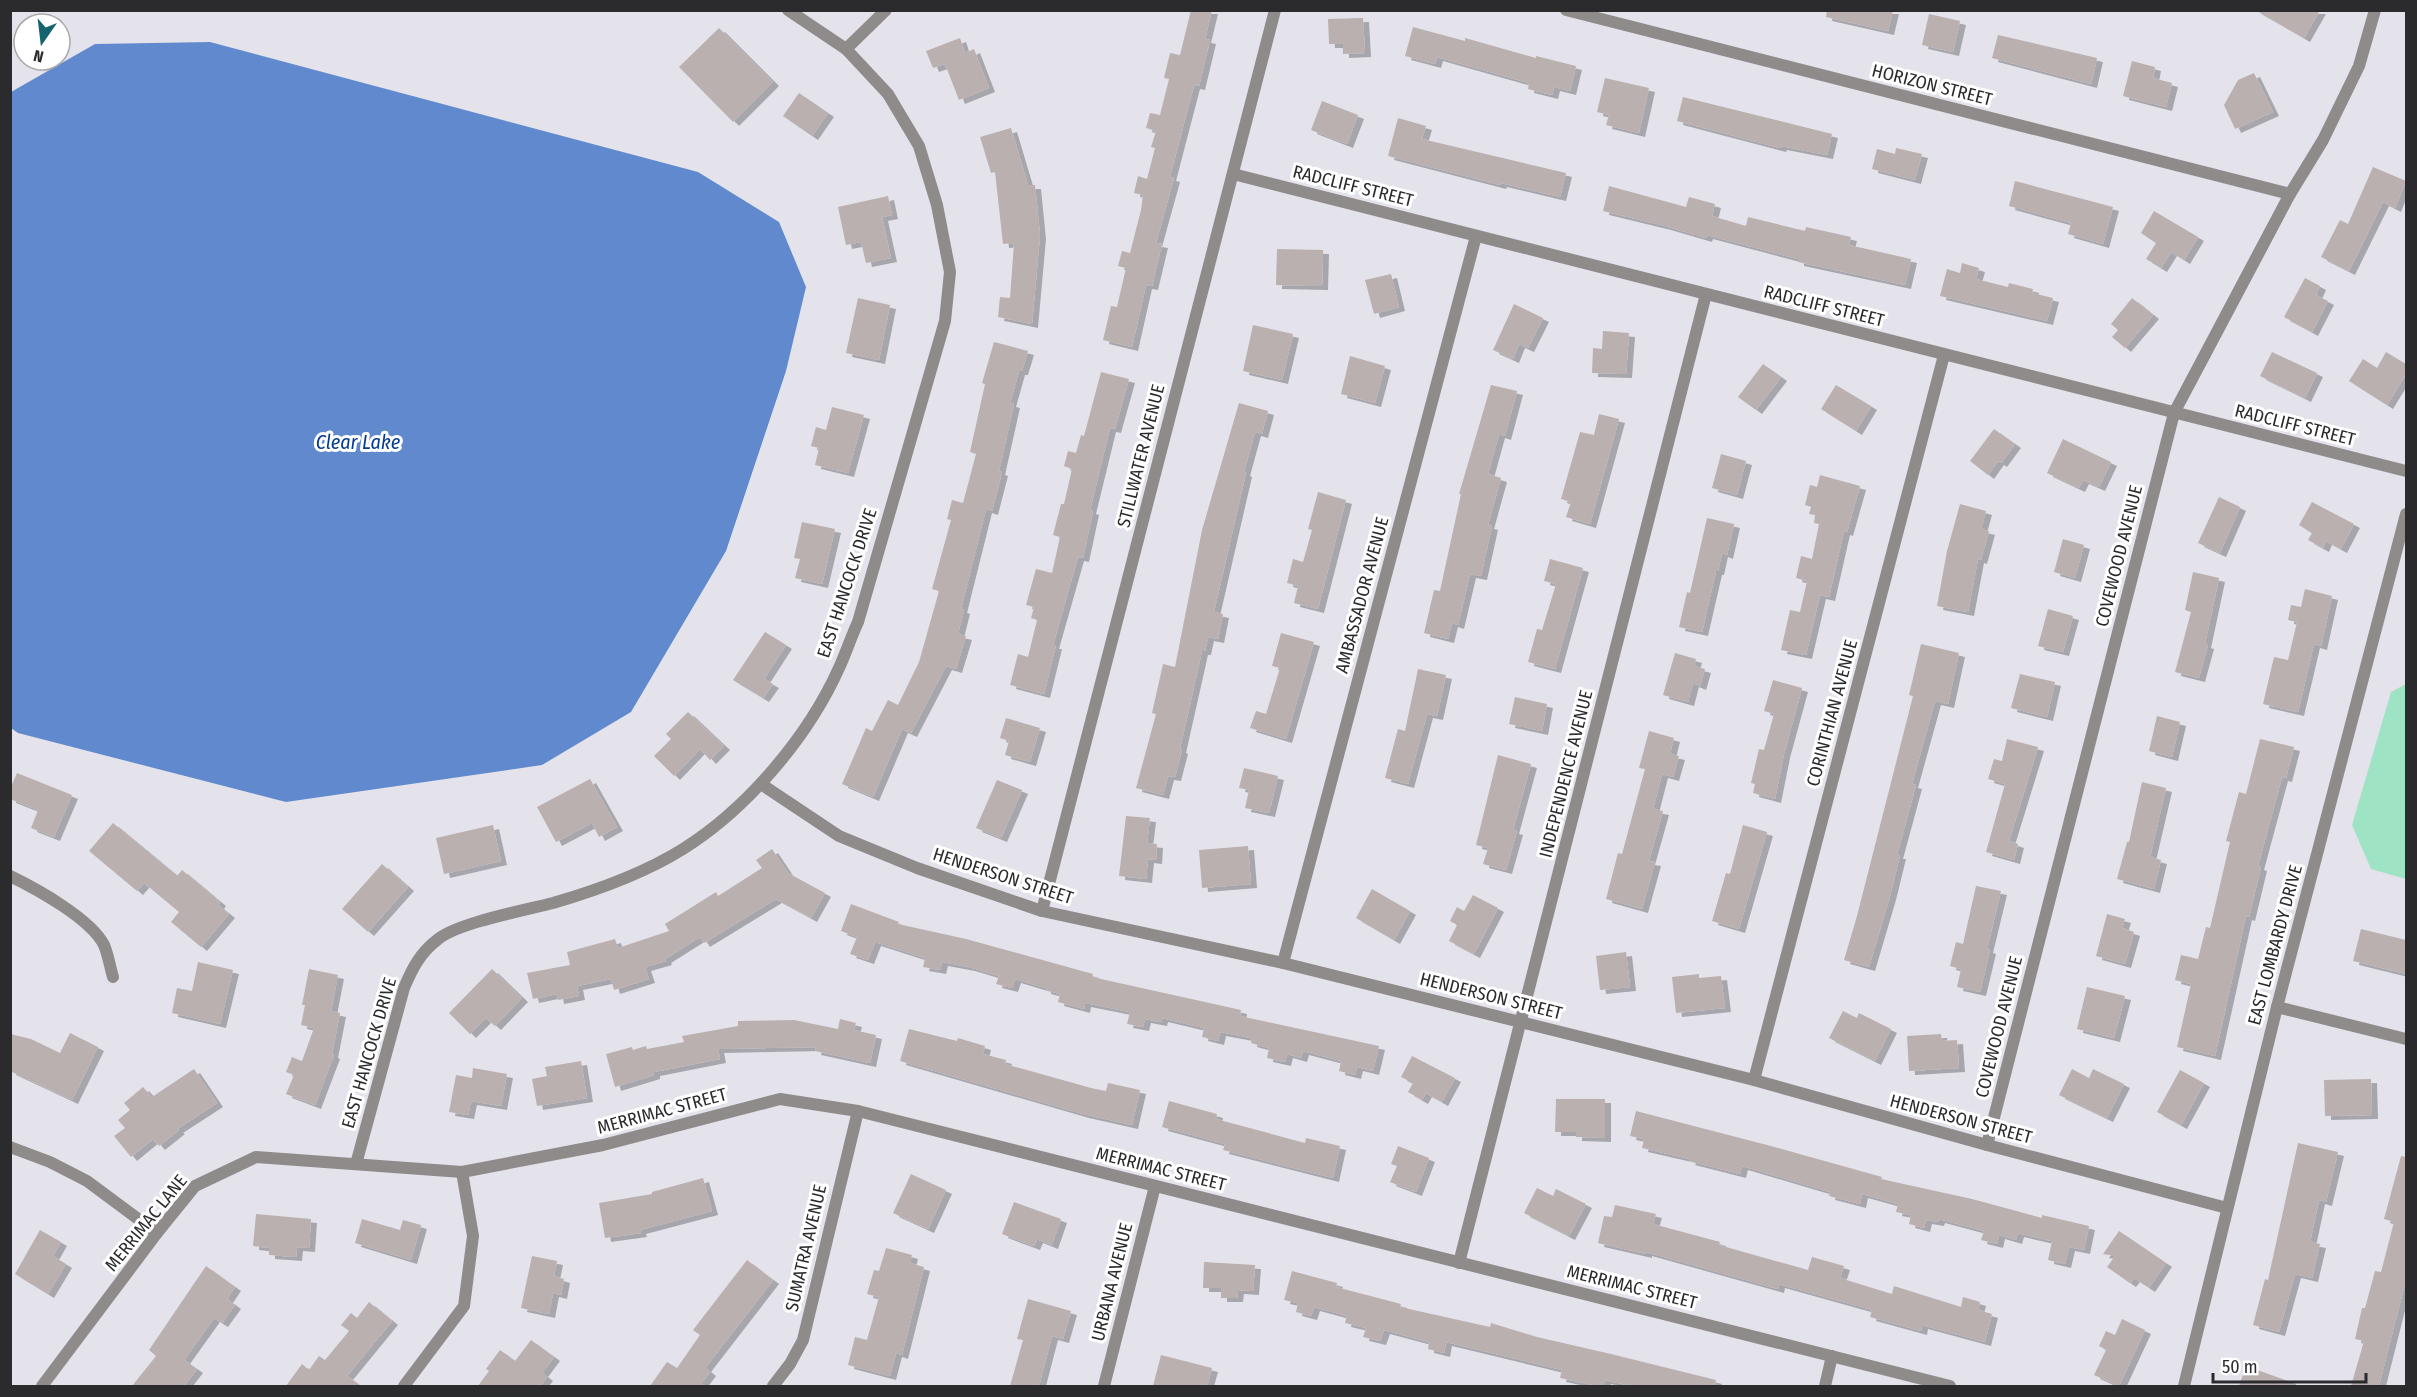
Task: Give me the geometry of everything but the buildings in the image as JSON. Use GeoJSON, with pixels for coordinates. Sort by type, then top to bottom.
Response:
{"type":"FeatureCollection","features":[{"type":"Feature","properties":{"kind":"street","name":"EAST HANCOCK DRIVE"},"geometry":{"type":"LineString","coordinates":[[357,1164],[404,988],[415,962],[438,938],[472,924],[608,887],[683,849],[721,821],[762,784],[809,723],[838,670],[858,622],[945,321],[950,272],[937,205],[919,146],[888,94],[846,49],[788,10]]}},
{"type":"Feature","properties":{"kind":"street"},"geometry":{"type":"LineString","coordinates":[[846,49],[886,10]]}},
{"type":"Feature","properties":{"kind":"street","name":"STILLWATER AVENUE"},"geometry":{"type":"LineString","coordinates":[[1042,911],[1275,10]]}},
{"type":"Feature","properties":{"kind":"street","name":"HORIZON STREET"},"geometry":{"type":"LineString","coordinates":[[1566,10],[2290,194]]}},
{"type":"Feature","properties":{"kind":"street","name":"COVEWOOD AVENUE"},"geometry":{"type":"LineString","coordinates":[[1987,1145],[2174,413],[2290,194],[2323,140],[2358,66],[2375,10]]}},
{"type":"Feature","properties":{"kind":"street","name":"RADCLIFF STREET"},"geometry":{"type":"LineString","coordinates":[[1233,174],[2406,471]]}},
{"type":"Feature","properties":{"kind":"street","name":"AMBASSADOR AVENUE"},"geometry":{"type":"LineString","coordinates":[[1282,963],[1476,236]]}},
{"type":"Feature","properties":{"kind":"street","name":"INDEPENDENCE AVENUE"},"geometry":{"type":"LineString","coordinates":[[1459,1263],[1706,294]]}},
{"type":"Feature","properties":{"kind":"street","name":"CORINTHIAN AVENUE"},"geometry":{"type":"LineString","coordinates":[[1754,1080],[1944,355]]}},
{"type":"Feature","properties":{"kind":"street","name":"EAST LOMBARDY DRIVE"},"geometry":{"type":"LineString","coordinates":[[2184,1386],[2277,1007],[2406,514]]}},
{"type":"Feature","properties":{"kind":"street","name":"HENDERSON STREET"},"geometry":{"type":"LineString","coordinates":[[762,784],[839,836],[917,868],[1042,911],[1282,963],[1754,1080],[1987,1145],[2228,1208]]}},
{"type":"Feature","properties":{"kind":"street"},"geometry":{"type":"LineString","coordinates":[[10,876],[35,889],[90,926],[104,945],[113,977]]}},
{"type":"Feature","properties":{"kind":"street"},"geometry":{"type":"LineString","coordinates":[[2277,1007],[2406,1039]]}},
{"type":"Feature","properties":{"kind":"street","name":"MERRIMAC STREET"},"geometry":{"type":"LineString","coordinates":[[357,1164],[462,1172],[603,1145],[780,1099],[858,1111],[1950,1386]]}},
{"type":"Feature","properties":{"kind":"street","name":"SUMATRA AVENUE"},"geometry":{"type":"LineString","coordinates":[[773,1386],[790,1364],[803,1340],[858,1111]]}},
{"type":"Feature","properties":{"kind":"street"},"geometry":{"type":"LineString","coordinates":[[10,1147],[50,1162],[87,1181],[157,1233]]}},
{"type":"Feature","properties":{"kind":"street","name":"MERRIMAC LANE"},"geometry":{"type":"LineString","coordinates":[[42,1386],[195,1186],[256,1157],[357,1164]]}},
{"type":"Feature","properties":{"kind":"street"},"geometry":{"type":"LineString","coordinates":[[404,1386],[464,1306],[473,1236],[462,1172]]}},
{"type":"Feature","properties":{"kind":"street","name":"URBANA AVENUE"},"geometry":{"type":"LineString","coordinates":[[1104,1386],[1155,1186]]}},
{"type":"Feature","properties":{"kind":"street"},"geometry":{"type":"LineString","coordinates":[[1825,1386],[1832,1356]]}},
{"type":"Feature","properties":{"kind":"green space"},"geometry":{"type":"Polygon","coordinates":[[[2406,684],[2406,879],[2371,869],[2352,825],[2391,692],[2406,684]]]}},
{"type":"Feature","properties":{"kind":"water","name":"Clear Lake"},"geometry":{"type":"Polygon","coordinates":[[[210,42],[698,172],[779,222],[806,287],[786,371],[726,551],[631,712],[542,765],[286,802],[18,733],[11,728],[11,92],[46,72],[72,72],[72,57],[95,44],[210,42]]]}}]}
